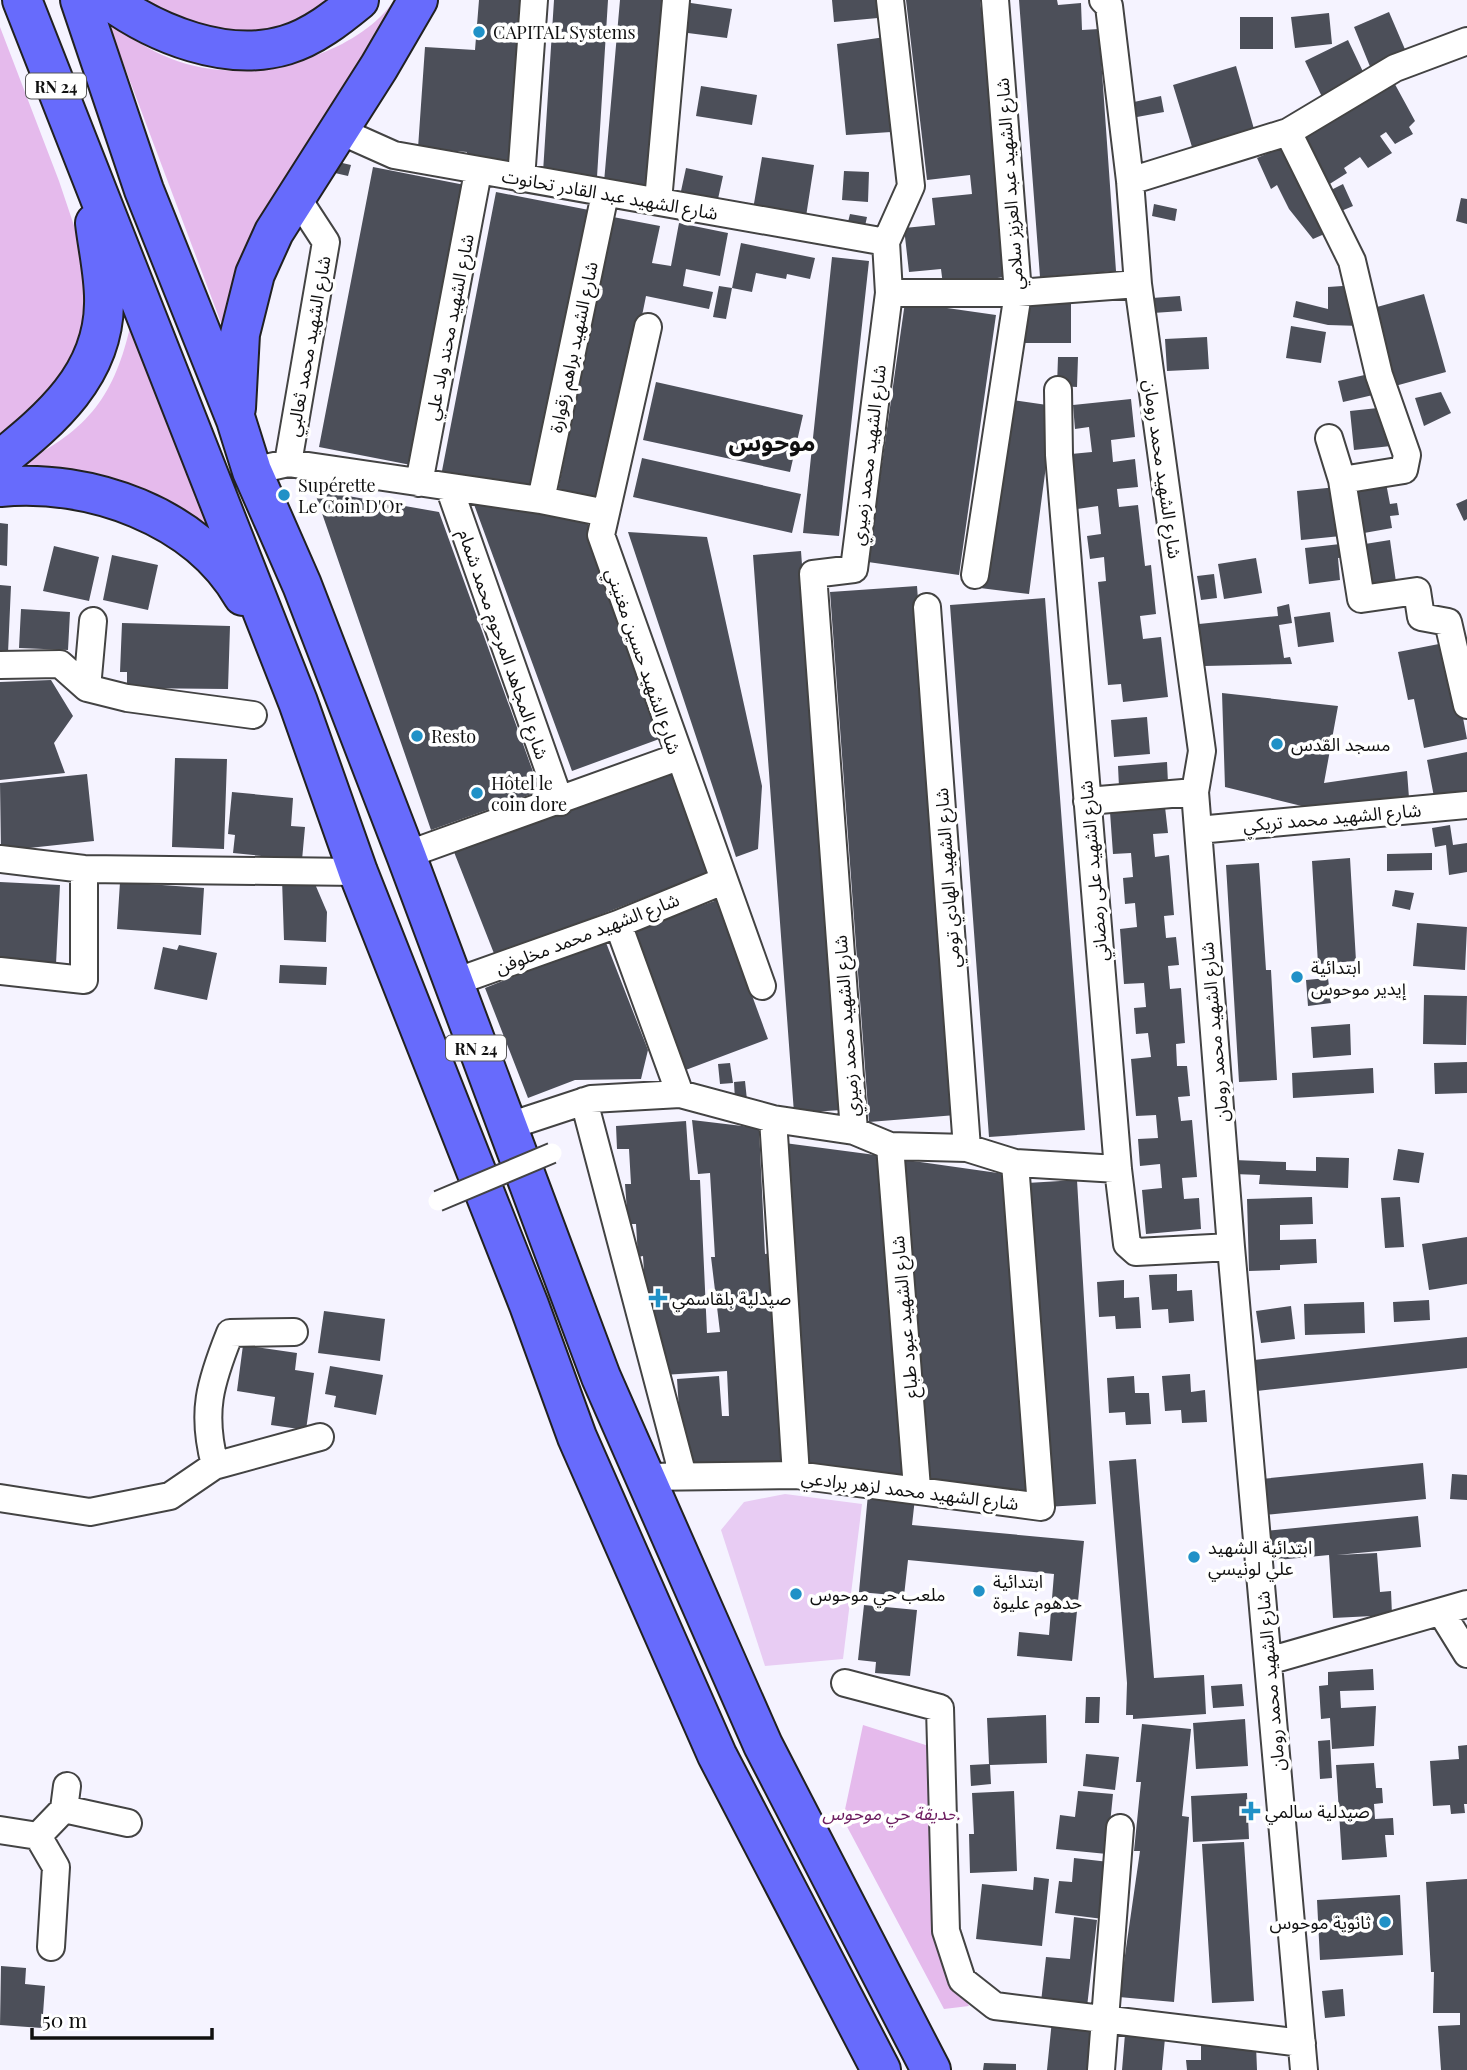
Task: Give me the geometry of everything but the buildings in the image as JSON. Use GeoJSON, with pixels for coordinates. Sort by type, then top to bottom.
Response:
{"type":"FeatureCollection","features":[{"type":"Feature","properties":{"kind":"highway","name":"RN 24"},"geometry":{"type":"LineString","coordinates":[[22,0],[298,702],[358,872],[529,1305],[582,1450],[717,1755],[881,2070]]}},
{"type":"Feature","properties":{"kind":"highway","name":"RN 24"},"geometry":{"type":"LineString","coordinates":[[80,0],[144,190],[236,420],[252,471],[302,585],[406,855],[601,1377],[763,1745],[931,2070]]}},
{"type":"Feature","properties":{"kind":"highway"},"geometry":{"type":"LineString","coordinates":[[109,0],[137,20],[185,40],[243,51],[286,45],[332,22],[359,0]]}},
{"type":"Feature","properties":{"kind":"highway"},"geometry":{"type":"LineString","coordinates":[[236,420],[240,334],[255,274],[274,232],[418,0]]}},
{"type":"Feature","properties":{"kind":"highway"},"geometry":{"type":"LineString","coordinates":[[0,460],[36,431],[69,399],[97,353],[104,304],[90,173]]}},
{"type":"Feature","properties":{"kind":"highway"},"geometry":{"type":"LineString","coordinates":[[0,487],[50,485],[84,491],[108,497],[177,527],[235,582],[298,702]]}},
{"type":"Feature","properties":{"kind":"street"},"geometry":{"type":"LineString","coordinates":[[521,179],[534,0]]}},
{"type":"Feature","properties":{"kind":"street"},"geometry":{"type":"LineString","coordinates":[[658,201],[676,0]]}},
{"type":"Feature","properties":{"kind":"street","name":"شارع الشهيد محمد زميري"},"geometry":{"type":"LineString","coordinates":[[854,1131],[813,574],[854,569],[889,293],[886,242],[911,186],[890,0]]}},
{"type":"Feature","properties":{"kind":"street","name":"شارع الشهيد عبد العزيز سلامي"},"geometry":{"type":"LineString","coordinates":[[975,575],[1018,293],[995,0]]}},
{"type":"Feature","properties":{"kind":"street","name":"شارع الشهيد محمد رومان"},"geometry":{"type":"LineString","coordinates":[[1103,0],[1109,6],[1138,284],[1202,751],[1195,792],[1231,1247],[1304,2070]]}},
{"type":"Feature","properties":{"kind":"street"},"geometry":{"type":"LineString","coordinates":[[1129,181],[1288,132],[1395,68],[1467,41]]}},
{"type":"Feature","properties":{"kind":"street","name":"شارع الشهيد عبد القادر تحانوت"},"geometry":{"type":"LineString","coordinates":[[338,131],[394,155],[478,172],[886,242]]}},
{"type":"Feature","properties":{"kind":"street"},"geometry":{"type":"LineString","coordinates":[[1288,132],[1352,261],[1379,375],[1407,455],[1404,470],[1342,480]]}},
{"type":"Feature","properties":{"kind":"street","name":"شارع الشهيد محند ولد علي"},"geometry":{"type":"LineString","coordinates":[[419,483],[478,172]]}},
{"type":"Feature","properties":{"kind":"street","name":"شارع الشهيد براهم زقوارة"},"geometry":{"type":"LineString","coordinates":[[541,500],[605,194]]}},
{"type":"Feature","properties":{"kind":"street","name":"شارع الشهيد محمد ثعالبي"},"geometry":{"type":"LineString","coordinates":[[288,463],[326,242],[296,196]]}},
{"type":"Feature","properties":{"kind":"street"},"geometry":{"type":"LineString","coordinates":[[889,293],[1018,293],[1138,284]]}},
{"type":"Feature","properties":{"kind":"street","name":"شارع الشهيد حسين مغنيني"},"geometry":{"type":"LineString","coordinates":[[648,327],[601,535],[678,757],[762,986]]}},
{"type":"Feature","properties":{"kind":"street","name":"شارع الشهيد على رمضاني"},"geometry":{"type":"LineString","coordinates":[[1058,390],[1059,456],[1118,1169],[1127,1244],[1136,1252],[1231,1247]]}},
{"type":"Feature","properties":{"kind":"street"},"geometry":{"type":"LineString","coordinates":[[1329,438],[1342,480],[1361,599],[1417,591],[1420,617],[1448,622],[1467,705]]}},
{"type":"Feature","properties":{"kind":"street"},"geometry":{"type":"LineString","coordinates":[[252,471],[288,463],[541,500],[606,513]]}},
{"type":"Feature","properties":{"kind":"street","name":"شارع المجاهد المرحوم محمد شمام"},"geometry":{"type":"LineString","coordinates":[[449,487],[559,802]]}},
{"type":"Feature","properties":{"kind":"street","name":"شارع الشهيد الهادي تومي"},"geometry":{"type":"LineString","coordinates":[[927,607],[967,1148]]}},
{"type":"Feature","properties":{"kind":"street"},"geometry":{"type":"LineString","coordinates":[[87,688],[93,621]]}},
{"type":"Feature","properties":{"kind":"street"},"geometry":{"type":"LineString","coordinates":[[0,665],[60,664],[87,688],[127,698],[253,715]]}},
{"type":"Feature","properties":{"kind":"street"},"geometry":{"type":"LineString","coordinates":[[406,855],[678,757]]}},
{"type":"Feature","properties":{"kind":"street"},"geometry":{"type":"LineString","coordinates":[[1087,801],[1195,792]]}},
{"type":"Feature","properties":{"kind":"street","name":"شارع الشهيد محمد تريكي"},"geometry":{"type":"LineString","coordinates":[[1198,830],[1467,805]]}},
{"type":"Feature","properties":{"kind":"street"},"geometry":{"type":"LineString","coordinates":[[0,859],[83,869],[358,872]]}},
{"type":"Feature","properties":{"kind":"street"},"geometry":{"type":"LineString","coordinates":[[0,971],[84,980],[83,869]]}},
{"type":"Feature","properties":{"kind":"street","name":"شارع الشهيد محمد مخلوفن"},"geometry":{"type":"LineString","coordinates":[[452,983],[618,923],[723,881]]}},
{"type":"Feature","properties":{"kind":"street"},"geometry":{"type":"LineString","coordinates":[[618,923],[680,1094]]}},
{"type":"Feature","properties":{"kind":"street"},"geometry":{"type":"LineString","coordinates":[[506,1127],[584,1101],[680,1094],[773,1119],[854,1131],[890,1146],[967,1148],[1016,1163],[1118,1169]]}},
{"type":"Feature","properties":{"kind":"street"},"geometry":{"type":"LineString","coordinates":[[584,1101],[683,1476]]}},
{"type":"Feature","properties":{"kind":"street"},"geometry":{"type":"LineString","coordinates":[[773,1119],[796,1475]]}},
{"type":"Feature","properties":{"kind":"street","name":"شارع الشهيد عبود طباع"},"geometry":{"type":"LineString","coordinates":[[890,1146],[917,1488]]}},
{"type":"Feature","properties":{"kind":"street"},"geometry":{"type":"LineString","coordinates":[[438,1201],[552,1153]]}},
{"type":"Feature","properties":{"kind":"street","name":"شارع الشهيد محمد لزهر برادعي"},"geometry":{"type":"LineString","coordinates":[[643,1477],[796,1475],[917,1488],[1041,1507],[1016,1163]]}},
{"type":"Feature","properties":{"kind":"street"},"geometry":{"type":"LineString","coordinates":[[215,1465],[206,1432],[213,1376],[230,1333],[294,1332]]}},
{"type":"Feature","properties":{"kind":"street"},"geometry":{"type":"LineString","coordinates":[[0,1498],[90,1512],[170,1496],[215,1465],[320,1437]]}},
{"type":"Feature","properties":{"kind":"street"},"geometry":{"type":"LineString","coordinates":[[1268,1661],[1467,1604]]}},
{"type":"Feature","properties":{"kind":"street"},"geometry":{"type":"LineString","coordinates":[[1441,1612],[1467,1654]]}},
{"type":"Feature","properties":{"kind":"street"},"geometry":{"type":"LineString","coordinates":[[845,1683],[940,1708],[946,1931],[962,1980],[995,2006],[1302,2043]]}},
{"type":"Feature","properties":{"kind":"street"},"geometry":{"type":"LineString","coordinates":[[38,1836],[65,1798],[128,1822]]}},
{"type":"Feature","properties":{"kind":"street"},"geometry":{"type":"LineString","coordinates":[[1101,2070],[1120,1828]]}},
{"type":"Feature","properties":{"kind":"street"},"geometry":{"type":"LineString","coordinates":[[0,1830],[38,1836]]}},
{"type":"Feature","properties":{"kind":"street"},"geometry":{"type":"LineString","coordinates":[[38,1836],[56,1867],[51,1947]]}},
{"type":"Feature","properties":{"kind":"green space"},"geometry":{"type":"Polygon","coordinates":[[[140,0],[353,0],[329,19],[221,40],[140,0]]]}},
{"type":"Feature","properties":{"kind":"green space"},"geometry":{"type":"Polygon","coordinates":[[[394,0],[404,0],[384,32],[362,57],[337,101],[226,336],[107,20],[133,39],[183,63],[236,71],[292,62],[332,49],[371,25],[394,0]]]}},
{"type":"Feature","properties":{"kind":"green space"},"geometry":{"type":"Polygon","coordinates":[[[0,27],[59,181],[98,297],[93,345],[0,444],[0,27]]]}},
{"type":"Feature","properties":{"kind":"green space"},"geometry":{"type":"Polygon","coordinates":[[[131,323],[220,549],[25,476],[21,463],[65,437],[96,408],[117,371],[131,323]]]}},
{"type":"Feature","properties":{"kind":"green space","name":"حديقة حي موحوس."},"geometry":{"type":"Polygon","coordinates":[[[863,1725],[935,1748],[949,1969],[969,2006],[944,2009],[843,1819],[863,1725]]]}},
{"type":"Feature","properties":{"kind":"shaded area","name":"ملعب حي موحوس"},"geometry":{"type":"Polygon","coordinates":[[[785,1494],[862,1504],[843,1659],[765,1666],[721,1530],[744,1502],[785,1494]]]}},
{"type":"Feature","properties":{"kind":"place","name":"CAPITAL Systems"},"geometry":{"type":"Point","coordinates":[479,32]}},
{"type":"Feature","properties":{"kind":"place","name":"Supérette Le Coin D'Or"},"geometry":{"type":"Point","coordinates":[284,495]}},
{"type":"Feature","properties":{"kind":"place","name":"Resto"},"geometry":{"type":"Point","coordinates":[417,736]}},
{"type":"Feature","properties":{"kind":"place","name":"مسجد القدس"},"geometry":{"type":"Point","coordinates":[1277,744]}},
{"type":"Feature","properties":{"kind":"place","name":"Hôtel le coin dore"},"geometry":{"type":"Point","coordinates":[477,793]}},
{"type":"Feature","properties":{"kind":"place","name":"ابتدائية إيدير موحوس"},"geometry":{"type":"Point","coordinates":[1297,977]}},
{"type":"Feature","properties":{"kind":"place","name":"صيدلية بلقاسمي"},"geometry":{"type":"Point","coordinates":[658,1298]}},
{"type":"Feature","properties":{"kind":"place","name":"ابتدائية الشهيد علي لونيسي"},"geometry":{"type":"Point","coordinates":[1194,1557]}},
{"type":"Feature","properties":{"kind":"place","name":"ابتدائية حدهوم عليوة"},"geometry":{"type":"Point","coordinates":[979,1591]}},
{"type":"Feature","properties":{"kind":"place","name":"ملعب حي موحوس"},"geometry":{"type":"Point","coordinates":[796,1594]}},
{"type":"Feature","properties":{"kind":"place","name":"صيدلية سالمي"},"geometry":{"type":"Point","coordinates":[1251,1811]}},
{"type":"Feature","properties":{"kind":"place","name":"ثانوية موحوس"},"geometry":{"type":"Point","coordinates":[1385,1922]}},
{"type":"Feature","properties":{"kind":"district","name":"موحوس"},"geometry":{"type":"Point","coordinates":[772,441]}}]}
